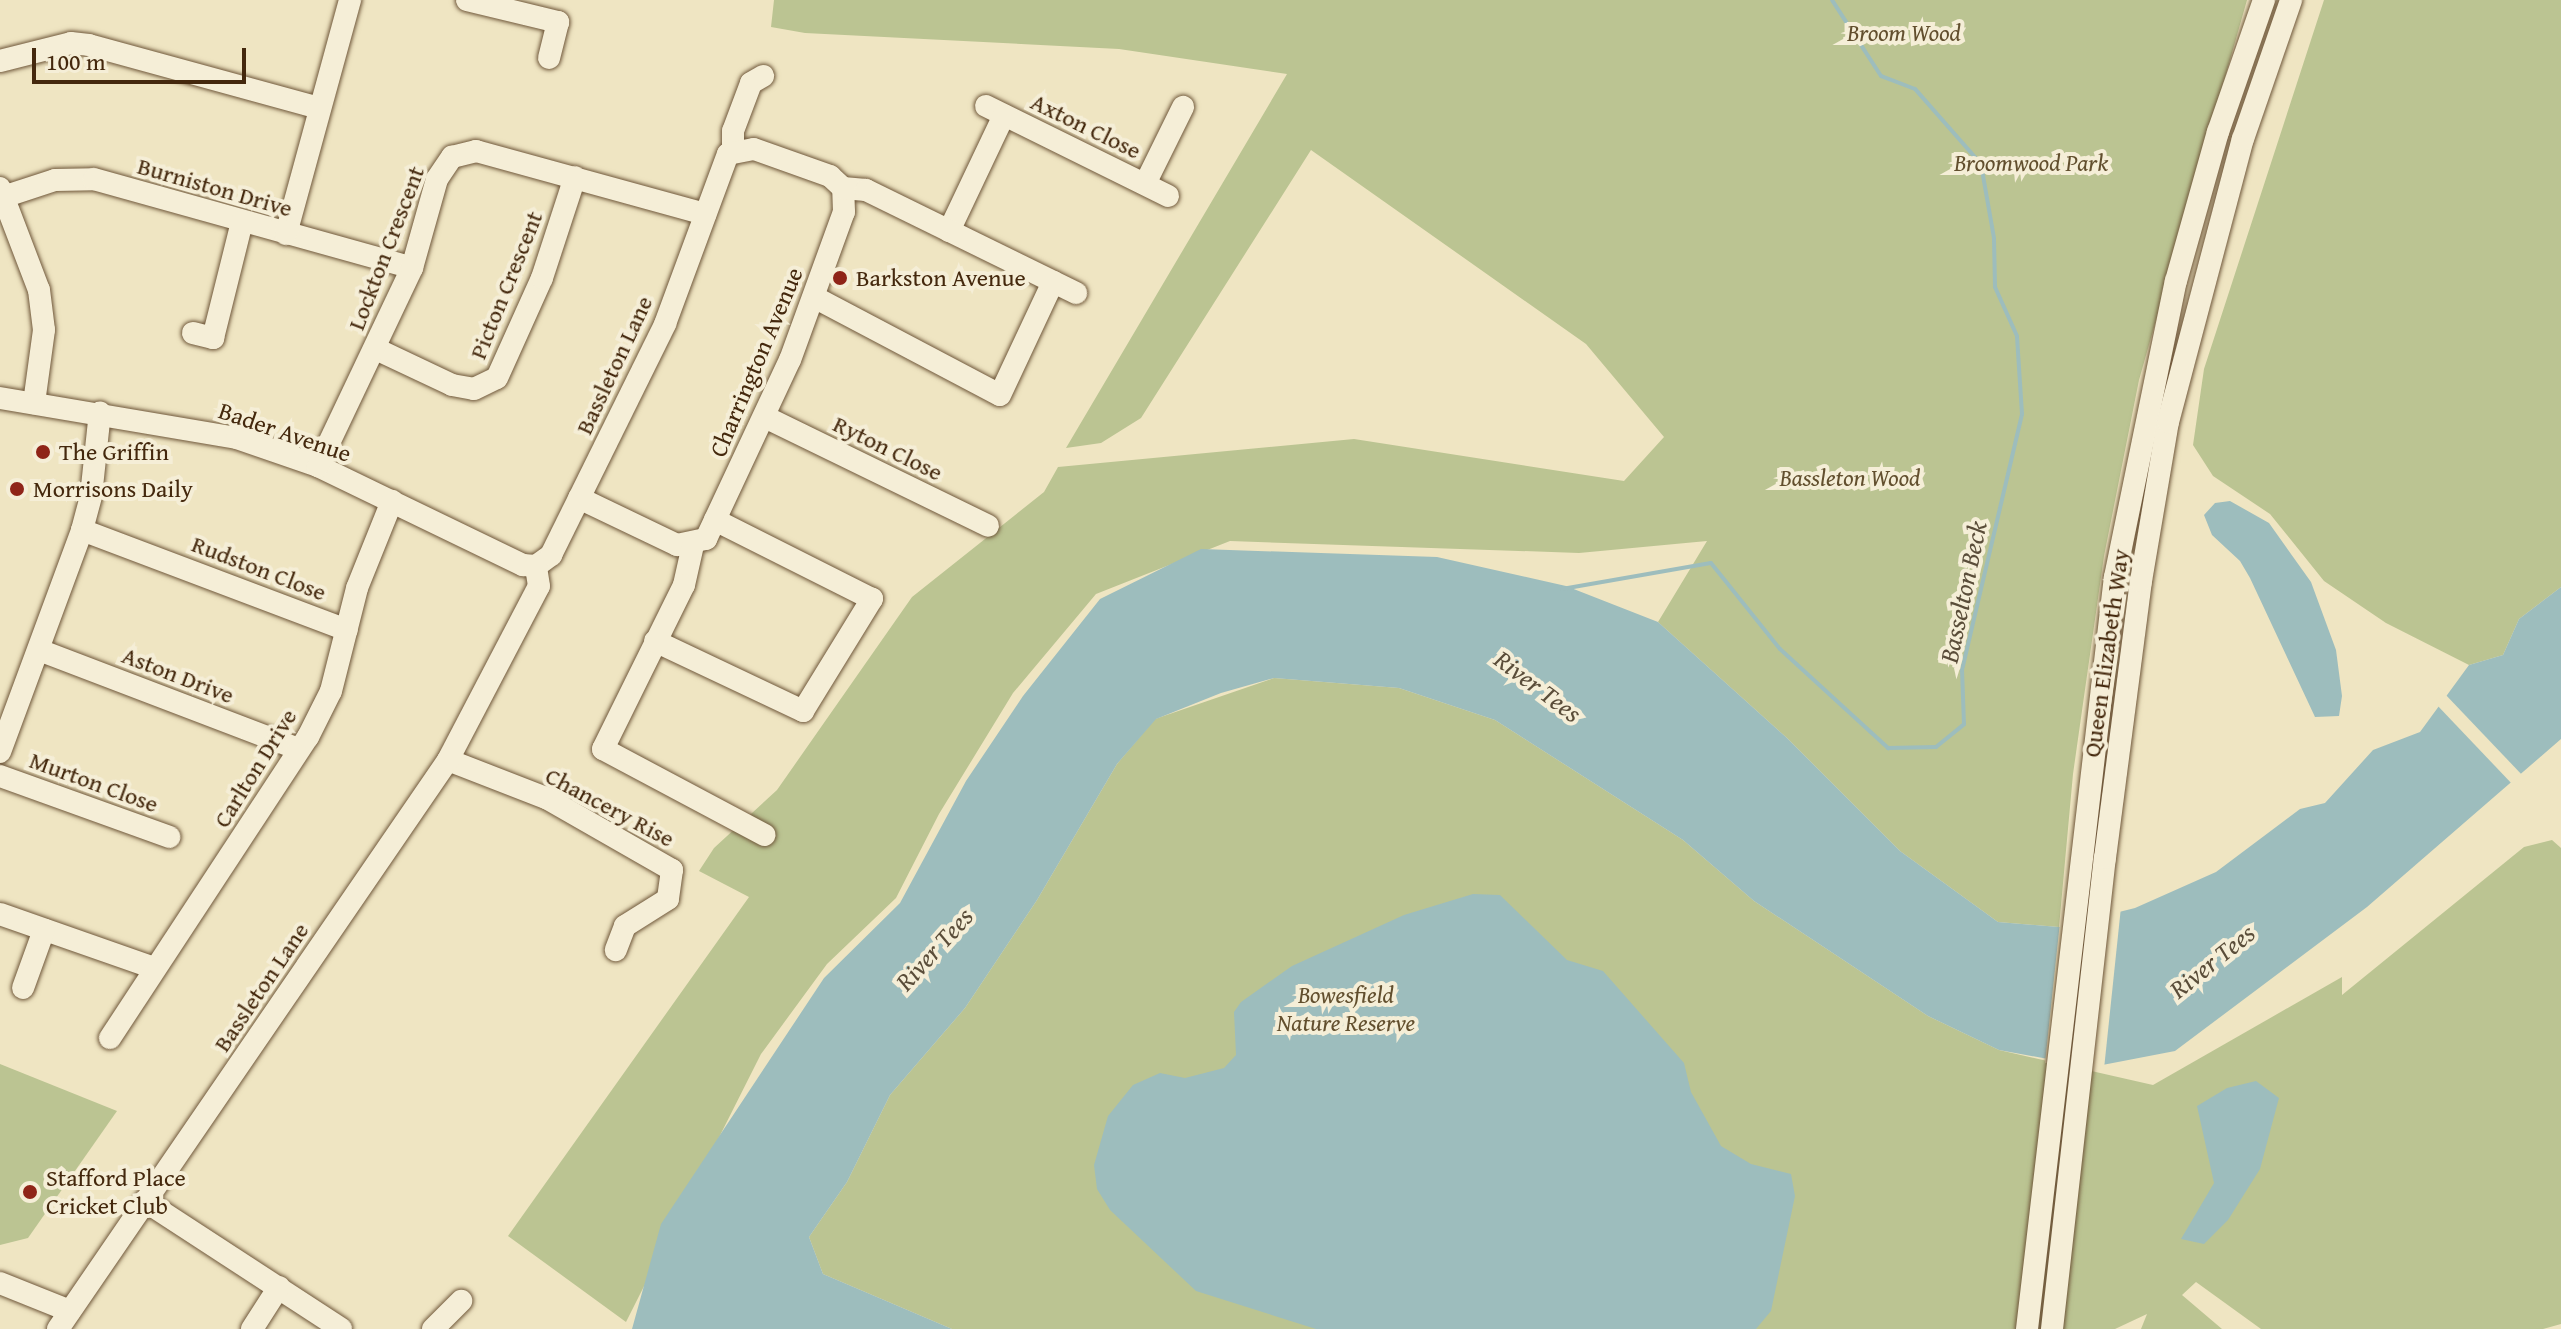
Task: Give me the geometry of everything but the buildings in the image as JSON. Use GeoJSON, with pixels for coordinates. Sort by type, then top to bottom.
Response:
{"type":"FeatureCollection","features":[{"type":"Feature","properties":{"kind":"street"},"geometry":{"type":"LineString","coordinates":[[286,234],[350,0]]}},
{"type":"Feature","properties":{"kind":"street"},"geometry":{"type":"LineString","coordinates":[[467,0],[558,22],[549,58]]}},
{"type":"Feature","properties":{"kind":"street","name":"Queen Elizabeth Way"},"geometry":{"type":"LineString","coordinates":[[2027,1329],[2079,856],[2115,577],[2144,421],[2218,132],[2264,0]]}},
{"type":"Feature","properties":{"kind":"street","name":"Queen Elizabeth Way"},"geometry":{"type":"LineString","coordinates":[[2052,1329],[2105,858],[2141,581],[2168,422],[2243,139],[2291,0]]}},
{"type":"Feature","properties":{"kind":"street"},"geometry":{"type":"LineString","coordinates":[[0,61],[71,43],[89,45],[319,108]]}},
{"type":"Feature","properties":{"kind":"street","name":"Bassleton Lane"},"geometry":{"type":"LineString","coordinates":[[64,1320],[448,760],[482,695],[490,667],[539,586],[536,566],[551,555],[665,324],[723,160],[733,151],[733,131],[751,83],[763,76]]}},
{"type":"Feature","properties":{"kind":"street","name":"Axton Close"},"geometry":{"type":"LineString","coordinates":[[1145,184],[1183,107]]}},
{"type":"Feature","properties":{"kind":"street","name":"Axton Close"},"geometry":{"type":"LineString","coordinates":[[949,231],[995,110],[1168,196]]}},
{"type":"Feature","properties":{"kind":"street"},"geometry":{"type":"LineString","coordinates":[[733,151],[754,149],[830,176],[843,188],[866,190],[1076,293]]}},
{"type":"Feature","properties":{"kind":"street","name":"Lockton Crescent"},"geometry":{"type":"LineString","coordinates":[[318,466],[412,268],[437,179],[452,157],[476,151],[705,214]]}},
{"type":"Feature","properties":{"kind":"street","name":"Picton Crescent"},"geometry":{"type":"LineString","coordinates":[[376,349],[452,385],[474,389],[497,378],[542,278],[575,177]]}},
{"type":"Feature","properties":{"kind":"street","name":"Burniston Drive"},"geometry":{"type":"LineString","coordinates":[[2,192],[55,180],[94,179],[412,268]]}},
{"type":"Feature","properties":{"kind":"street","name":"Charrington Avenue"},"geometry":{"type":"LineString","coordinates":[[765,835],[603,749],[684,585],[693,545],[706,539],[765,417],[814,297],[844,212],[843,188]]}},
{"type":"Feature","properties":{"kind":"street"},"geometry":{"type":"LineString","coordinates":[[2,192],[39,290],[44,330],[34,403]]}},
{"type":"Feature","properties":{"kind":"street"},"geometry":{"type":"LineString","coordinates":[[193,333],[213,338],[242,222]]}},
{"type":"Feature","properties":{"kind":"street"},"geometry":{"type":"LineString","coordinates":[[814,297],[851,325],[1000,395],[1053,282]]}},
{"type":"Feature","properties":{"kind":"street","name":"Bader Avenue"},"geometry":{"type":"LineString","coordinates":[[0,398],[100,412],[237,438],[318,466],[523,565],[536,566]]}},
{"type":"Feature","properties":{"kind":"street"},"geometry":{"type":"LineString","coordinates":[[0,752],[82,530],[91,496],[100,412]]}},
{"type":"Feature","properties":{"kind":"street","name":"Ryton Close"},"geometry":{"type":"LineString","coordinates":[[765,417],[988,526]]}},
{"type":"Feature","properties":{"kind":"street"},"geometry":{"type":"LineString","coordinates":[[579,498],[677,545],[693,545]]}},
{"type":"Feature","properties":{"kind":"street","name":"Carlton Drive"},"geometry":{"type":"LineString","coordinates":[[110,1038],[298,749],[331,691],[357,588],[392,501]]}},
{"type":"Feature","properties":{"kind":"street"},"geometry":{"type":"LineString","coordinates":[[655,641],[803,711],[872,599],[715,520]]}},
{"type":"Feature","properties":{"kind":"street","name":"Rudston Close"},"geometry":{"type":"LineString","coordinates":[[82,530],[347,630]]}},
{"type":"Feature","properties":{"kind":"street","name":"Aston Drive"},"geometry":{"type":"LineString","coordinates":[[39,650],[298,749]]}},
{"type":"Feature","properties":{"kind":"street","name":"Chancery Rise"},"geometry":{"type":"LineString","coordinates":[[448,760],[548,799],[672,870],[668,899],[616,921],[616,950]]}},
{"type":"Feature","properties":{"kind":"street","name":"Murton Close"},"geometry":{"type":"LineString","coordinates":[[0,776],[169,837]]}},
{"type":"Feature","properties":{"kind":"street"},"geometry":{"type":"LineString","coordinates":[[0,914],[154,968]]}},
{"type":"Feature","properties":{"kind":"street"},"geometry":{"type":"LineString","coordinates":[[22,988],[44,930]]}},
{"type":"Feature","properties":{"kind":"street"},"geometry":{"type":"LineString","coordinates":[[145,1201],[341,1329]]}},
{"type":"Feature","properties":{"kind":"street"},"geometry":{"type":"LineString","coordinates":[[0,1283],[64,1320]]}},
{"type":"Feature","properties":{"kind":"street"},"geometry":{"type":"LineString","coordinates":[[252,1329],[279,1287]]}},
{"type":"Feature","properties":{"kind":"street"},"geometry":{"type":"LineString","coordinates":[[433,1329],[461,1301]]}},
{"type":"Feature","properties":{"kind":"green space"},"geometry":{"type":"Polygon","coordinates":[[[774,0],[2247,0],[2139,380],[2104,556],[2073,774],[2059,927],[1998,922],[1900,851],[1787,738],[1658,622],[1707,541],[1579,553],[1230,541],[1096,594],[1013,693],[939,814],[896,898],[827,964],[761,1054],[626,1322],[508,1236],[749,897],[699,871],[714,848],[777,790],[912,597],[1044,492],[1058,467],[1354,439],[1624,481],[1664,437],[1586,344],[1311,150],[1141,418],[1101,443],[1066,448],[1287,74],[1119,49],[805,33],[771,27],[774,0]]]}},
{"type":"Feature","properties":{"kind":"green space"},"geometry":{"type":"Polygon","coordinates":[[[2324,0],[2561,0],[2561,587],[2519,619],[2503,655],[2469,665],[2386,623],[2324,581],[2270,514],[2213,476],[2193,445],[2204,369],[2324,0]]]}},
{"type":"Feature","properties":{"kind":"green space","name":"Bowesfield Nature Reserve"},"geometry":{"type":"Polygon","coordinates":[[[1274,678],[1399,688],[1495,720],[1683,840],[1754,901],[1928,1016],[1999,1050],[2153,1085],[2342,977],[2342,995],[2524,847],[2552,840],[2561,848],[2561,1324],[2543,1329],[2261,1329],[2196,1282],[2182,1295],[2222,1329],[2141,1329],[2147,1314],[2115,1329],[952,1329],[823,1274],[809,1237],[847,1182],[890,1095],[965,1008],[1037,900],[1117,764],[1155,719],[1274,678]]]}},
{"type":"Feature","properties":{"kind":"green space","name":"Stafford Place Cricket Club"},"geometry":{"type":"Polygon","coordinates":[[[0,1064],[117,1111],[28,1238],[0,1245],[0,1064]]]}},
{"type":"Feature","properties":{"kind":"water"},"geometry":{"type":"Polygon","coordinates":[[[2230,501],[2269,523],[2311,582],[2336,650],[2342,696],[2339,716],[2315,717],[2250,578],[2240,561],[2212,535],[2204,515],[2215,503],[2230,501]]]}},
{"type":"Feature","properties":{"kind":"water","name":"River Tees"},"geometry":{"type":"Polygon","coordinates":[[[1201,549],[1437,557],[1566,586],[1658,622],[1787,738],[1900,851],[1998,922],[2059,927],[2135,908],[2216,872],[2300,809],[2325,803],[2373,750],[2420,732],[2469,665],[2503,655],[2519,619],[2561,587],[2561,739],[2367,907],[2175,1051],[2092,1067],[1999,1050],[1928,1016],[1754,901],[1683,840],[1495,720],[1399,688],[1274,678],[1221,693],[1156,719],[1117,764],[1037,900],[965,1008],[890,1095],[847,1182],[809,1237],[823,1274],[952,1329],[632,1329],[661,1224],[824,978],[900,903],[966,781],[1023,696],[1100,599],[1201,549]]]}},
{"type":"Feature","properties":{"kind":"water"},"geometry":{"type":"Polygon","coordinates":[[[1473,894],[1500,895],[1567,960],[1603,971],[1684,1063],[1691,1092],[1721,1146],[1751,1164],[1791,1174],[1795,1196],[1771,1311],[1756,1329],[1316,1329],[1196,1291],[1110,1210],[1097,1189],[1094,1165],[1108,1116],[1133,1085],[1160,1073],[1185,1078],[1224,1068],[1236,1055],[1234,1012],[1241,1002],[1292,966],[1404,915],[1473,894]]]}},
{"type":"Feature","properties":{"kind":"water"},"geometry":{"type":"Polygon","coordinates":[[[2256,1081],[2279,1098],[2260,1169],[2228,1220],[2204,1244],[2181,1239],[2214,1183],[2197,1106],[2227,1088],[2256,1081]]]}},
{"type":"Feature","properties":{"kind":"pier"},"geometry":{"type":"Polygon","coordinates":[[[2444,693],[2524,777],[2514,786],[2436,704],[2444,693]]]}},
{"type":"Feature","properties":{"kind":"pier"},"geometry":{"type":"Polygon","coordinates":[[[2121,907],[2104,1069],[2045,1063],[2060,922],[2121,907]]]}},
{"type":"Feature","properties":{"kind":"waterway","name":"Basselton Beck"},"geometry":{"type":"LineString","coordinates":[[1562,589],[1711,563],[1780,649],[1888,748],[1936,747],[1964,724],[1962,670],[2022,414],[2017,336],[1995,287],[1994,238],[1981,164],[1915,89],[1881,76],[1832,0]]}},
{"type":"Feature","properties":{"kind":"place","name":"Barkston Avenue"},"geometry":{"type":"Point","coordinates":[840,278]}},
{"type":"Feature","properties":{"kind":"place","name":"The Griffin"},"geometry":{"type":"Point","coordinates":[43,452]}},
{"type":"Feature","properties":{"kind":"place","name":"Morrisons Daily"},"geometry":{"type":"Point","coordinates":[17,489]}},
{"type":"Feature","properties":{"kind":"place","name":"Stafford Place Cricket Club"},"geometry":{"type":"Point","coordinates":[30,1192]}},
{"type":"Feature","properties":{"kind":"park label","name":"Broom Wood"},"geometry":{"type":"Point","coordinates":[1904,33]}},
{"type":"Feature","properties":{"kind":"park label","name":"Broomwood Park"},"geometry":{"type":"Point","coordinates":[2031,163]}},
{"type":"Feature","properties":{"kind":"park label","name":"Bassleton Wood"},"geometry":{"type":"Point","coordinates":[1850,478]}}]}
